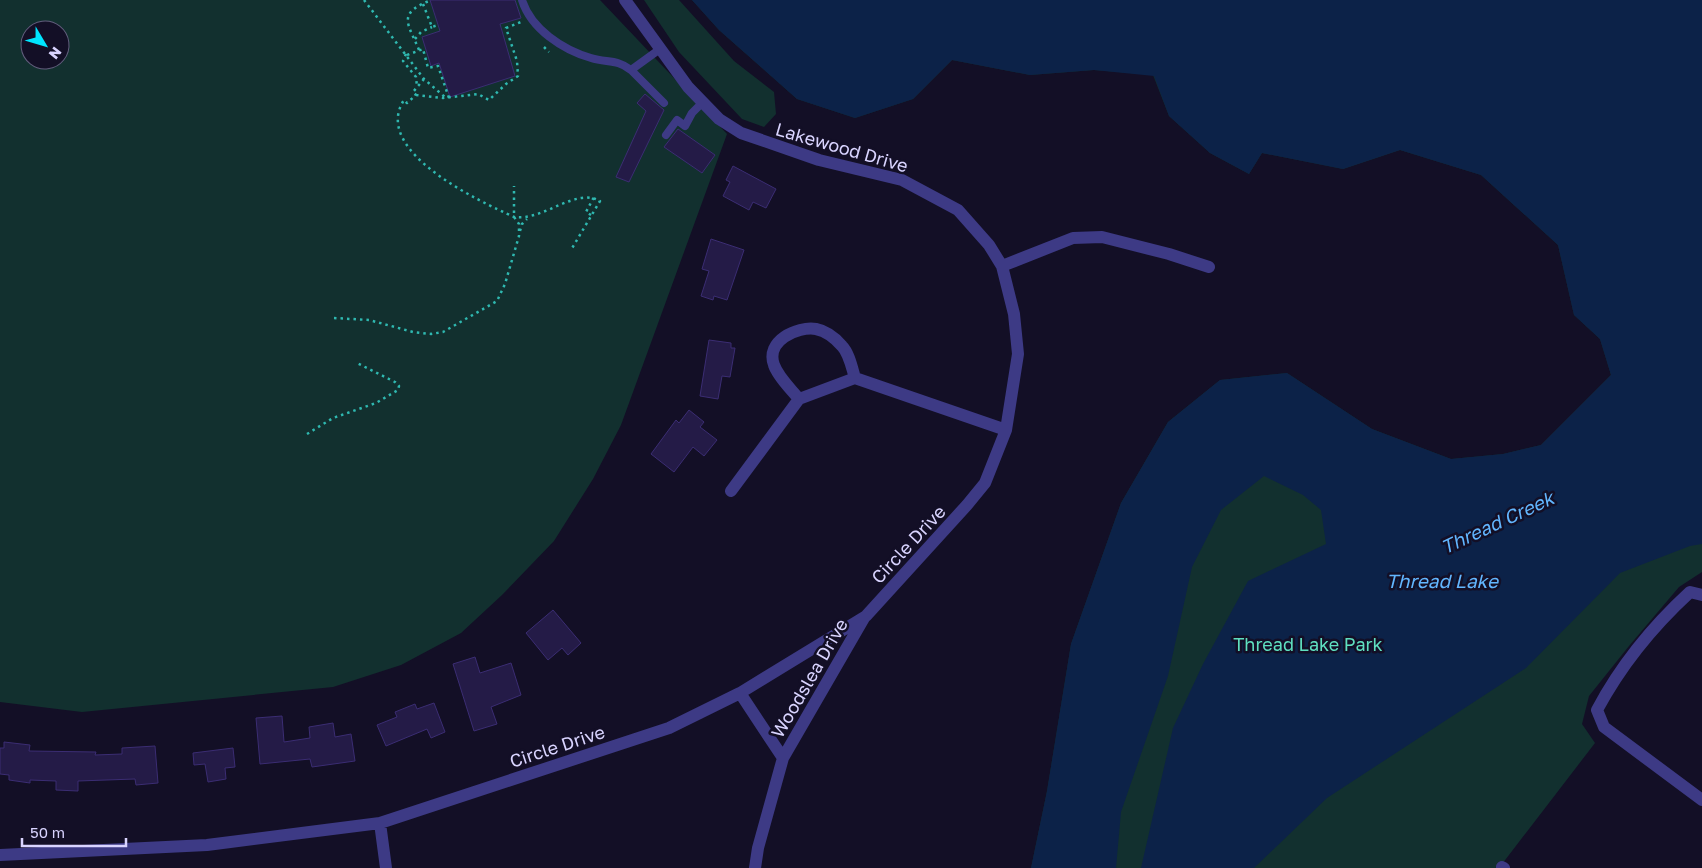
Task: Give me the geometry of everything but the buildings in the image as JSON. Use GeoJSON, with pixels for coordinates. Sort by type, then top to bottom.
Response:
{"type":"FeatureCollection","features":[{"type":"Feature","properties":{"kind":"street","name":"Lakewood Drive"},"geometry":{"type":"LineString","coordinates":[[625,0],[688,87],[719,119],[741,133],[819,160],[902,180],[958,210],[989,245],[1002,266],[1014,314],[1018,354],[1014,392],[1006,430]]}},
{"type":"Feature","properties":{"kind":"street"},"geometry":{"type":"LineString","coordinates":[[1002,266],[1073,238],[1102,237],[1209,267]]}},
{"type":"Feature","properties":{"kind":"street"},"geometry":{"type":"LineString","coordinates":[[799,399],[773,364],[774,349],[784,335],[816,329],[828,333],[844,347],[856,378]]}},
{"type":"Feature","properties":{"kind":"street"},"geometry":{"type":"LineString","coordinates":[[731,491],[799,399],[856,378],[1006,430]]}},
{"type":"Feature","properties":{"kind":"street","name":"Circle Drive"},"geometry":{"type":"LineString","coordinates":[[0,855],[207,845],[380,822],[669,728],[740,693],[866,616],[985,483],[1006,430]]}},
{"type":"Feature","properties":{"kind":"street"},"geometry":{"type":"LineString","coordinates":[[1696,593],[1668,612],[1616,675],[1597,710],[1604,727],[1702,800]]}},
{"type":"Feature","properties":{"kind":"street","name":"Woodslea Drive"},"geometry":{"type":"LineString","coordinates":[[755,868],[758,848],[783,758],[866,616]]}},
{"type":"Feature","properties":{"kind":"street","name":"Woodslea Drive"},"geometry":{"type":"LineString","coordinates":[[740,693],[783,758]]}},
{"type":"Feature","properties":{"kind":"street"},"geometry":{"type":"LineString","coordinates":[[380,822],[386,868]]}},
{"type":"Feature","properties":{"kind":"lane"},"geometry":{"type":"LineString","coordinates":[[522,0],[544,34],[591,58],[622,63],[664,103]]}},
{"type":"Feature","properties":{"kind":"lane"},"geometry":{"type":"LineString","coordinates":[[631,70],[660,49]]}},
{"type":"Feature","properties":{"kind":"lane"},"geometry":{"type":"LineString","coordinates":[[666,135],[678,120],[685,126],[692,113],[703,102]]}},
{"type":"Feature","properties":{"kind":"path"},"geometry":{"type":"LineString","coordinates":[[366,1],[424,80],[448,98]]}},
{"type":"Feature","properties":{"kind":"path"},"geometry":{"type":"LineString","coordinates":[[419,50],[407,23],[408,18],[412,11],[429,1]]}},
{"type":"Feature","properties":{"kind":"path"},"geometry":{"type":"LineString","coordinates":[[423,4],[432,27]]}},
{"type":"Feature","properties":{"kind":"path"},"geometry":{"type":"LineString","coordinates":[[519,236],[519,224],[514,217],[447,182],[424,164],[406,144],[397,123],[398,110],[404,100],[407,103],[416,95],[448,98],[478,94],[489,100],[518,76],[517,61],[506,28],[523,21]]}},
{"type":"Feature","properties":{"kind":"path"},"geometry":{"type":"LineString","coordinates":[[415,40],[421,32],[438,26]]}},
{"type":"Feature","properties":{"kind":"path"},"geometry":{"type":"LineString","coordinates":[[539,41],[549,52]]}},
{"type":"Feature","properties":{"kind":"path"},"geometry":{"type":"LineString","coordinates":[[416,88],[416,76],[402,61],[406,55],[423,48],[428,68],[438,66],[448,98]]}},
{"type":"Feature","properties":{"kind":"path"},"geometry":{"type":"LineString","coordinates":[[416,95],[413,92],[424,80]]}},
{"type":"Feature","properties":{"kind":"path"},"geometry":{"type":"LineString","coordinates":[[514,186],[514,217]]}},
{"type":"Feature","properties":{"kind":"path"},"geometry":{"type":"LineString","coordinates":[[514,217],[531,217],[581,197],[594,197],[600,201],[571,250]]}},
{"type":"Feature","properties":{"kind":"path"},"geometry":{"type":"LineString","coordinates":[[591,215],[586,212],[594,197]]}},
{"type":"Feature","properties":{"kind":"path"},"geometry":{"type":"LineString","coordinates":[[334,318],[369,320],[413,332],[443,332],[487,308],[500,298],[522,224],[531,217]]}},
{"type":"Feature","properties":{"kind":"path"},"geometry":{"type":"LineString","coordinates":[[307,434],[333,418],[392,395],[398,390],[399,386],[391,380],[357,363]]}},
{"type":"Feature","properties":{"kind":"green space"},"geometry":{"type":"Polygon","coordinates":[[[0,0],[600,0],[727,134],[621,425],[593,479],[554,541],[502,595],[461,633],[401,665],[333,687],[82,712],[0,702],[0,0]]]}},
{"type":"Feature","properties":{"kind":"green space"},"geometry":{"type":"Polygon","coordinates":[[[644,0],[679,0],[734,61],[774,92],[776,114],[764,127],[742,119],[679,52],[644,0]]]}},
{"type":"Feature","properties":{"kind":"green space","name":"Thread Lake"},"geometry":{"type":"Polygon","coordinates":[[[692,0],[1702,0],[1702,572],[1679,587],[1589,696],[1582,724],[1595,743],[1499,868],[1031,868],[1047,791],[1071,644],[1121,503],[1168,422],[1220,380],[1287,373],[1372,429],[1451,459],[1503,454],[1541,445],[1611,375],[1600,339],[1574,315],[1558,245],[1481,175],[1400,150],[1343,169],[1262,153],[1249,174],[1210,153],[1169,116],[1153,75],[1094,70],[1030,75],[952,60],[913,99],[855,118],[797,99],[719,30],[692,0]]]}},
{"type":"Feature","properties":{"kind":"water","name":"Thread Lake"},"geometry":{"type":"Polygon","coordinates":[[[692,0],[1702,0],[1702,544],[1690,546],[1620,573],[1526,668],[1327,798],[1254,868],[1141,868],[1173,728],[1203,664],[1248,581],[1326,544],[1321,510],[1303,495],[1264,476],[1221,510],[1192,567],[1168,676],[1121,812],[1116,868],[1031,868],[1047,791],[1071,644],[1121,503],[1168,422],[1220,380],[1287,373],[1372,429],[1451,459],[1503,454],[1541,445],[1611,375],[1600,339],[1574,315],[1558,245],[1481,175],[1400,150],[1343,169],[1262,153],[1249,174],[1210,153],[1169,116],[1154,76],[1094,70],[1030,75],[952,60],[913,99],[855,118],[797,99],[719,30],[692,0]]]}},
{"type":"Feature","properties":{"kind":"water label","name":"Thread Creek"},"geometry":{"type":"Point","coordinates":[1497,522]}},
{"type":"Feature","properties":{"kind":"park label","name":"Thread Lake Park"},"geometry":{"type":"Point","coordinates":[1308,644]}}]}
